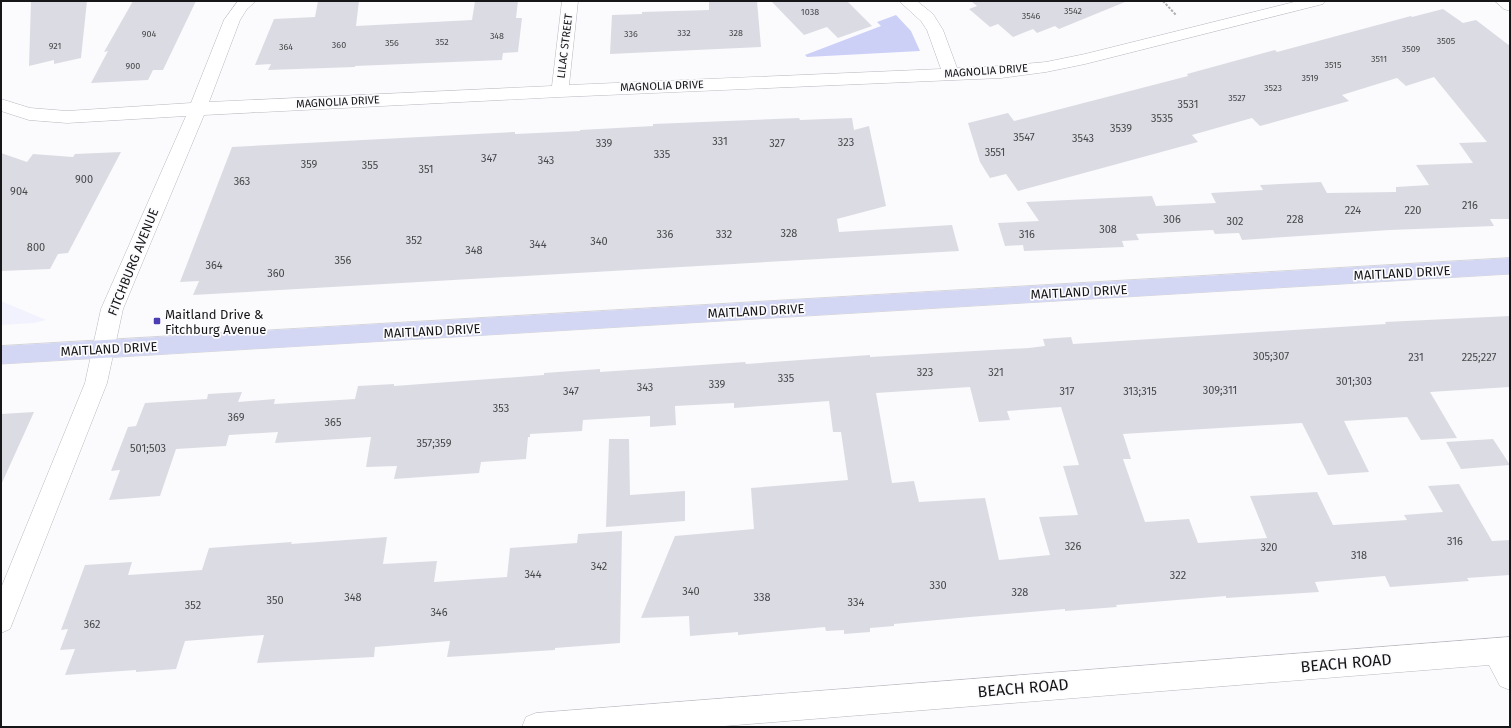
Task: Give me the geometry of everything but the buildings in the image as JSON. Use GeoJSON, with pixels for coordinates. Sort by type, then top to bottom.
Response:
{"type":"FeatureCollection","features":[{"type":"Feature","properties":{"kind":"main road","name":"MAITLAND DRIVE"},"geometry":{"type":"LineString","coordinates":[[1,356],[104,348],[236,342],[1510,266]]}},
{"type":"Feature","properties":{"kind":"street","name":"FITCHBURG AVENUE"},"geometry":{"type":"LineString","coordinates":[[1,620],[96,384],[112,309],[197,109],[232,20],[241,6],[248,1]]}},
{"type":"Feature","properties":{"kind":"street","name":"LILAC STREET"},"geometry":{"type":"LineString","coordinates":[[560,91],[570,1]]}},
{"type":"Feature","properties":{"kind":"street","name":"MAGNOLIA DRIVE"},"geometry":{"type":"LineString","coordinates":[[1,104],[29,114],[67,117],[560,91],[1016,70],[1046,67],[1085,60],[1317,1]]}},
{"type":"Feature","properties":{"kind":"street"},"geometry":{"type":"LineString","coordinates":[[1503,1],[1510,6]]}},
{"type":"Feature","properties":{"kind":"street"},"geometry":{"type":"LineString","coordinates":[[912,2],[927,18],[935,30],[951,74]]}},
{"type":"Feature","properties":{"kind":"street"},"geometry":{"type":"LineString","coordinates":[[1503,650],[1510,676]]}},
{"type":"Feature","properties":{"kind":"street","name":"BEACH ROAD"},"geometry":{"type":"LineString","coordinates":[[536,727],[1503,650]]}},
{"type":"Feature","properties":{"kind":"shaded area"},"geometry":{"type":"Polygon","coordinates":[[[896,15],[911,31],[920,51],[807,57],[805,55],[881,26],[877,22],[896,15]]]}},
{"type":"Feature","properties":{"kind":"shaded area"},"geometry":{"type":"Polygon","coordinates":[[[1,301],[46,320],[34,323],[1,325],[1,301]]]}},
{"type":"Feature","properties":{"kind":"place","name":"Maitland Drive & Fitchburg Avenue"},"geometry":{"type":"Point","coordinates":[157,321]}}]}
